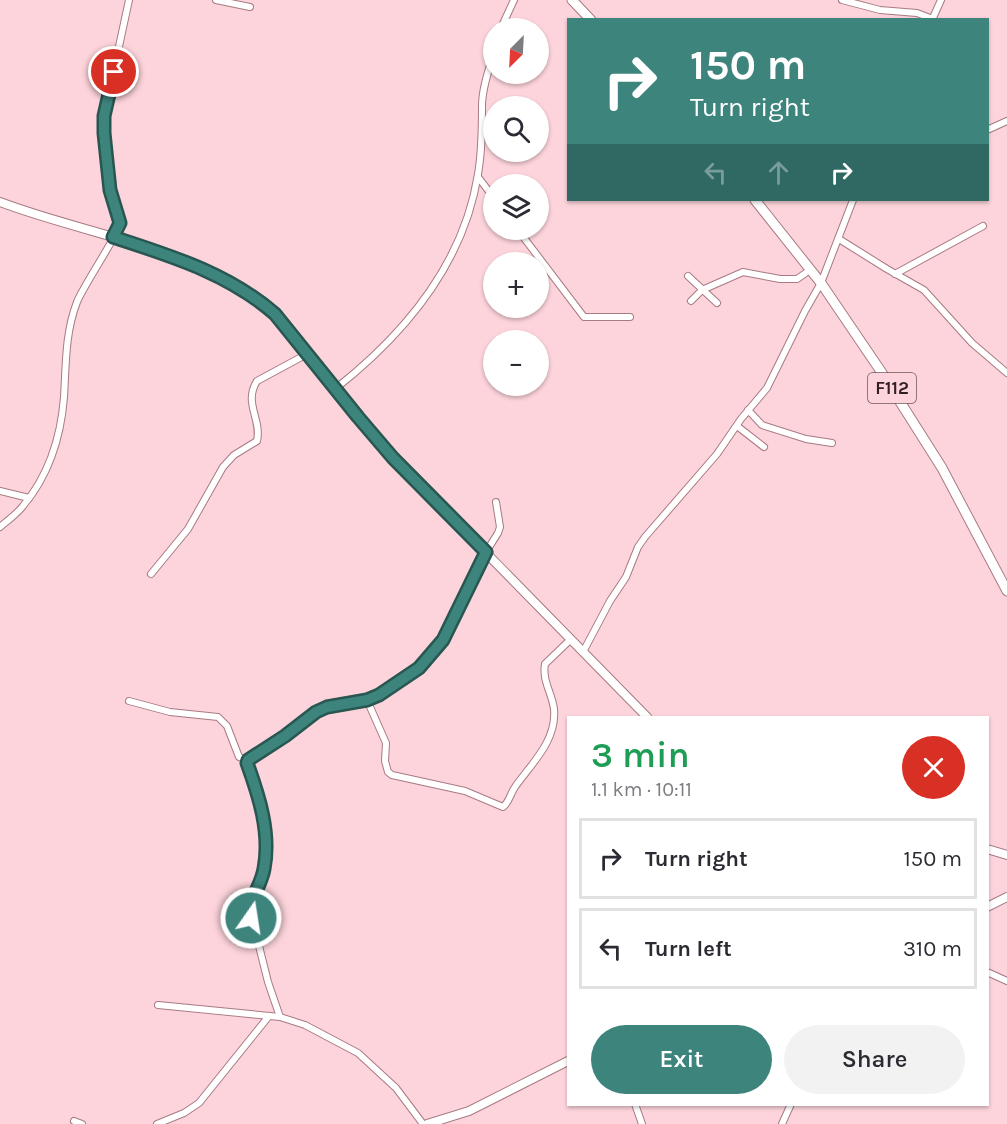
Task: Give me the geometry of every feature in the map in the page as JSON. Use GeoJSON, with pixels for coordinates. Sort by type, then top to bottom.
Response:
{"type":"FeatureCollection","features":[{"type":"Feature","properties":{"kind":"main road"},"geometry":{"type":"LineString","coordinates":[[573,0],[589,18]]}},
{"type":"Feature","properties":{"kind":"main road","name":"F112"},"geometry":{"type":"LineString","coordinates":[[756,201],[821,283],[942,468],[1007,591]]}},
{"type":"Feature","properties":{"kind":"street"},"geometry":{"type":"LineString","coordinates":[[0,527],[29,498],[55,450],[64,397],[65,356],[76,303],[120,223],[112,200],[108,178],[104,116],[129,0]]}},
{"type":"Feature","properties":{"kind":"street"},"geometry":{"type":"LineString","coordinates":[[216,0],[250,7]]}},
{"type":"Feature","properties":{"kind":"street"},"geometry":{"type":"LineString","coordinates":[[506,18],[514,0]]}},
{"type":"Feature","properties":{"kind":"street"},"geometry":{"type":"LineString","coordinates":[[842,0],[880,10],[917,13],[930,18]]}},
{"type":"Feature","properties":{"kind":"street"},"geometry":{"type":"LineString","coordinates":[[932,18],[941,0]]}},
{"type":"Feature","properties":{"kind":"street"},"geometry":{"type":"LineString","coordinates":[[335,389],[388,343],[423,301],[455,251],[466,225],[478,177],[485,84]]}},
{"type":"Feature","properties":{"kind":"street"},"geometry":{"type":"LineString","coordinates":[[989,129],[1007,121]]}},
{"type":"Feature","properties":{"kind":"street"},"geometry":{"type":"LineString","coordinates":[[478,177],[483,184]]}},
{"type":"Feature","properties":{"kind":"street"},"geometry":{"type":"LineString","coordinates":[[583,652],[610,601],[626,577],[638,547],[717,454],[748,410],[767,388],[821,283],[853,201]]}},
{"type":"Feature","properties":{"kind":"street"},"geometry":{"type":"LineString","coordinates":[[0,202],[185,261],[238,286],[275,314],[393,458],[646,716]]}},
{"type":"Feature","properties":{"kind":"street"},"geometry":{"type":"LineString","coordinates":[[896,274],[984,226]]}},
{"type":"Feature","properties":{"kind":"street"},"geometry":{"type":"LineString","coordinates":[[839,239],[929,294],[972,343],[1007,373]]}},
{"type":"Feature","properties":{"kind":"street"},"geometry":{"type":"LineString","coordinates":[[526,240],[584,317],[630,317]]}},
{"type":"Feature","properties":{"kind":"street"},"geometry":{"type":"LineString","coordinates":[[691,302],[702,291],[743,272],[780,279],[797,279],[810,270]]}},
{"type":"Feature","properties":{"kind":"street"},"geometry":{"type":"LineString","coordinates":[[688,276],[717,303]]}},
{"type":"Feature","properties":{"kind":"street"},"geometry":{"type":"LineString","coordinates":[[151,574],[188,529],[223,467],[234,455],[257,441],[258,433],[251,401],[257,381],[307,354]]}},
{"type":"Feature","properties":{"kind":"street"},"geometry":{"type":"LineString","coordinates":[[748,410],[762,425],[806,439],[832,443]]}},
{"type":"Feature","properties":{"kind":"street"},"geometry":{"type":"LineString","coordinates":[[737,426],[764,447]]}},
{"type":"Feature","properties":{"kind":"street"},"geometry":{"type":"LineString","coordinates":[[0,491],[29,498]]}},
{"type":"Feature","properties":{"kind":"street"},"geometry":{"type":"LineString","coordinates":[[248,760],[316,712],[327,707],[367,700],[398,684],[419,668],[443,640],[486,552],[498,533],[500,527],[496,502]]}},
{"type":"Feature","properties":{"kind":"street"},"geometry":{"type":"LineString","coordinates":[[367,700],[386,743],[385,761],[388,772],[392,775],[465,791],[504,807],[509,802],[514,788],[536,760],[549,735],[554,711],[544,678],[545,664],[571,639]]}},
{"type":"Feature","properties":{"kind":"street"},"geometry":{"type":"LineString","coordinates":[[129,701],[170,712],[218,717],[227,726],[239,757],[248,760]]}},
{"type":"Feature","properties":{"kind":"street"},"geometry":{"type":"LineString","coordinates":[[248,760],[261,808],[265,849],[260,884],[250,910],[280,1017]]}},
{"type":"Feature","properties":{"kind":"street"},"geometry":{"type":"LineString","coordinates":[[989,850],[1007,855]]}},
{"type":"Feature","properties":{"kind":"street"},"geometry":{"type":"LineString","coordinates":[[989,906],[1007,897]]}},
{"type":"Feature","properties":{"kind":"street"},"geometry":{"type":"LineString","coordinates":[[989,973],[1007,981]]}},
{"type":"Feature","properties":{"kind":"street"},"geometry":{"type":"LineString","coordinates":[[158,1005],[280,1017],[305,1025],[358,1053],[396,1088],[425,1124],[469,1111],[567,1064]]}},
{"type":"Feature","properties":{"kind":"street"},"geometry":{"type":"LineString","coordinates":[[157,1124],[184,1113],[199,1103],[269,1016]]}},
{"type":"Feature","properties":{"kind":"street"},"geometry":{"type":"LineString","coordinates":[[636,1106],[642,1124]]}},
{"type":"Feature","properties":{"kind":"street"},"geometry":{"type":"LineString","coordinates":[[782,1124],[790,1106]]}},
{"type":"Feature","properties":{"kind":"street"},"geometry":{"type":"LineString","coordinates":[[74,1121],[82,1124]]}},
{"type":"Feature","properties":{"kind":"route"},"geometry":{"type":"LineString","coordinates":[[114,72],[104,116],[108,178],[112,200],[120,223],[113,237],[185,261],[217,275],[261,302],[275,314],[393,458],[486,552],[443,640],[419,668],[379,695],[351,704],[327,707],[316,712],[297,728],[248,760],[261,808],[265,849],[260,884],[251,902],[251,918]]}}]}
